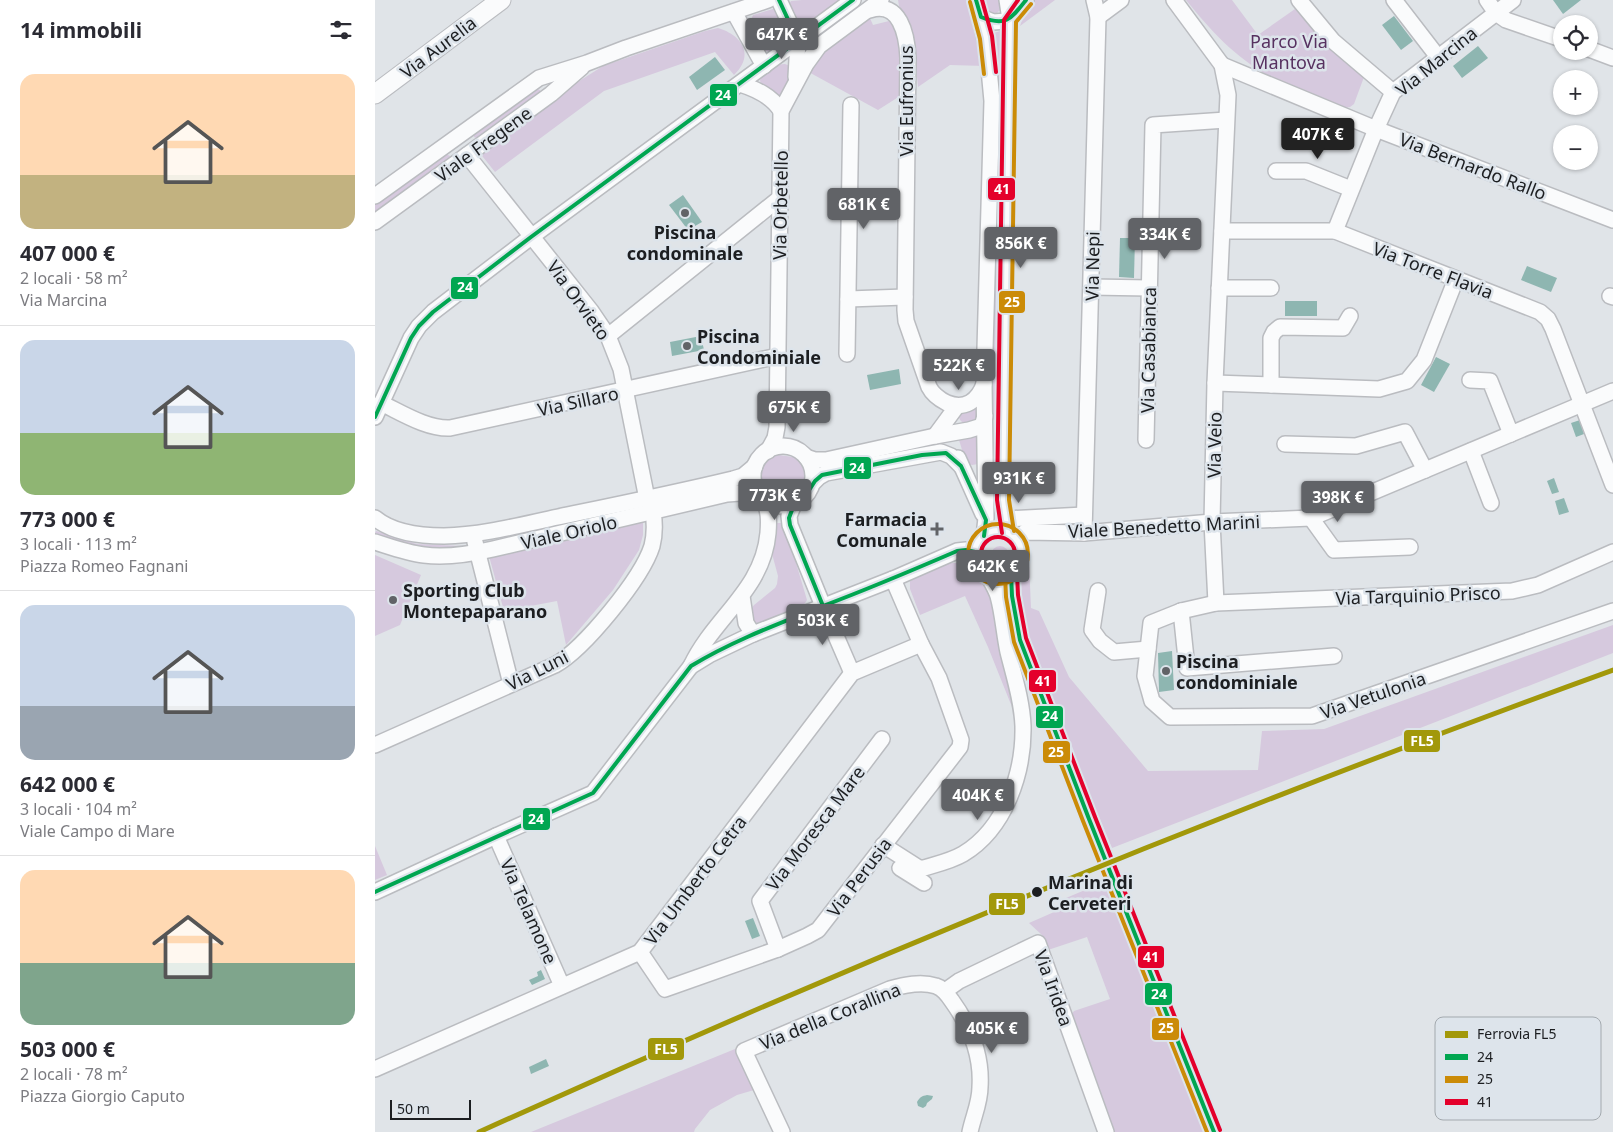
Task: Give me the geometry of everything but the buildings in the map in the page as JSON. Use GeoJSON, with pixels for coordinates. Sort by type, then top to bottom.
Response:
{"type":"FeatureCollection","features":[{"type":"Feature","properties":{"kind":"main road","name":"Via Aurelia"},"geometry":{"type":"LineString","coordinates":[[375,94],[501,0]]}},
{"type":"Feature","properties":{"kind":"street","name":"Viale Fregene"},"geometry":{"type":"LineString","coordinates":[[375,196],[539,78],[768,0]]}},
{"type":"Feature","properties":{"kind":"street"},"geometry":{"type":"LineString","coordinates":[[779,0],[797,41],[796,80]]}},
{"type":"Feature","properties":{"kind":"street"},"geometry":{"type":"LineString","coordinates":[[378,410],[407,346],[423,322],[447,300],[853,0]]}},
{"type":"Feature","properties":{"kind":"street","name":"Via Orbetello"},"geometry":{"type":"LineString","coordinates":[[768,451],[775,438],[777,427],[781,111],[796,80],[819,46],[881,0]]}},
{"type":"Feature","properties":{"kind":"street"},"geometry":{"type":"LineString","coordinates":[[976,0],[989,58],[992,101],[984,384],[986,520],[984,536]]}},
{"type":"Feature","properties":{"kind":"street"},"geometry":{"type":"LineString","coordinates":[[1007,0],[1010,20],[1003,500],[1011,531],[1021,548],[1022,555],[1016,570],[1003,577],[995,578],[988,575],[978,566],[975,552],[979,540],[995,530],[1011,531],[1084,515]]}},
{"type":"Feature","properties":{"kind":"street"},"geometry":{"type":"LineString","coordinates":[[981,17],[998,23],[1010,20],[1026,0]]}},
{"type":"Feature","properties":{"kind":"street","name":"Via Nepi"},"geometry":{"type":"LineString","coordinates":[[1084,533],[1098,17],[1094,0]]}},
{"type":"Feature","properties":{"kind":"street"},"geometry":{"type":"LineString","coordinates":[[1098,17],[1121,0]]}},
{"type":"Feature","properties":{"kind":"street","name":"Via Veio"},"geometry":{"type":"LineString","coordinates":[[1174,0],[1222,65],[1227,95],[1215,383],[1212,522],[1215,603]]}},
{"type":"Feature","properties":{"kind":"street"},"geometry":{"type":"LineString","coordinates":[[1299,0],[1333,41],[1393,92]]}},
{"type":"Feature","properties":{"kind":"street"},"geometry":{"type":"LineString","coordinates":[[1394,0],[1438,57]]}},
{"type":"Feature","properties":{"kind":"street"},"geometry":{"type":"LineString","coordinates":[[1487,0],[1496,13],[1506,20],[1553,36]]}},
{"type":"Feature","properties":{"kind":"street","name":"Via Marcina"},"geometry":{"type":"LineString","coordinates":[[1335,231],[1393,92],[1513,0]]}},
{"type":"Feature","properties":{"kind":"street","name":"Via Eufronius"},"geometry":{"type":"LineString","coordinates":[[867,11],[882,6],[892,10],[901,24],[907,43],[906,321],[929,387],[935,396],[944,402],[957,406]]}},
{"type":"Feature","properties":{"kind":"street"},"geometry":{"type":"LineString","coordinates":[[734,12],[764,66]]}},
{"type":"Feature","properties":{"kind":"street"},"geometry":{"type":"LineString","coordinates":[[1598,52],[1613,58]]}},
{"type":"Feature","properties":{"kind":"street","name":"Viale Fregene"},"geometry":{"type":"LineString","coordinates":[[375,222],[551,94],[587,63]]}},
{"type":"Feature","properties":{"kind":"street","name":"Via Bernardo Rallo"},"geometry":{"type":"LineString","coordinates":[[1222,65],[1376,129],[1612,218]]}},
{"type":"Feature","properties":{"kind":"street"},"geometry":{"type":"LineString","coordinates":[[740,84],[765,95],[781,111]]}},
{"type":"Feature","properties":{"kind":"street"},"geometry":{"type":"LineString","coordinates":[[847,354],[851,105]]}},
{"type":"Feature","properties":{"kind":"street","name":"Via Casabianca"},"geometry":{"type":"LineString","coordinates":[[1146,440],[1153,124],[1226,120]]}},
{"type":"Feature","properties":{"kind":"street","name":"Via Orvieto"},"geometry":{"type":"LineString","coordinates":[[467,155],[591,311],[608,336],[618,360],[650,505]]}},
{"type":"Feature","properties":{"kind":"street"},"geometry":{"type":"LineString","coordinates":[[1276,171],[1306,171],[1351,189]]}},
{"type":"Feature","properties":{"kind":"street"},"geometry":{"type":"LineString","coordinates":[[608,336],[781,197]]}},
{"type":"Feature","properties":{"kind":"street","name":"Via Torre Flavia"},"geometry":{"type":"LineString","coordinates":[[1222,231],[1335,231],[1540,312],[1548,319],[1583,404],[1613,485]]}},
{"type":"Feature","properties":{"kind":"street"},"geometry":{"type":"LineString","coordinates":[[1215,383],[1379,389],[1407,381],[1424,360],[1456,280]]}},
{"type":"Feature","properties":{"kind":"street"},"geometry":{"type":"LineString","coordinates":[[1091,287],[1149,288]]}},
{"type":"Feature","properties":{"kind":"street"},"geometry":{"type":"LineString","coordinates":[[1219,288],[1271,288]]}},
{"type":"Feature","properties":{"kind":"street"},"geometry":{"type":"LineString","coordinates":[[848,298],[905,297]]}},
{"type":"Feature","properties":{"kind":"street"},"geometry":{"type":"LineString","coordinates":[[1271,385],[1271,338],[1280,326],[1343,328],[1350,316]]}},
{"type":"Feature","properties":{"kind":"street","name":"Via Sillaro"},"geometry":{"type":"LineString","coordinates":[[378,410],[446,428],[459,427],[778,356]]}},
{"type":"Feature","properties":{"kind":"street"},"geometry":{"type":"LineString","coordinates":[[1470,380],[1490,381],[1511,434]]}},
{"type":"Feature","properties":{"kind":"street"},"geometry":{"type":"LineString","coordinates":[[935,436],[957,406],[965,405],[976,399],[984,384]]}},
{"type":"Feature","properties":{"kind":"street","name":"Viale Benedetto Marini"},"geometry":{"type":"LineString","coordinates":[[1011,531],[1084,533],[1212,522],[1311,518],[1613,391]]}},
{"type":"Feature","properties":{"kind":"street"},"geometry":{"type":"LineString","coordinates":[[985,416],[989,423],[994,424],[1000,423],[1004,414]]}},
{"type":"Feature","properties":{"kind":"street"},"geometry":{"type":"LineString","coordinates":[[805,457],[815,460],[826,460],[957,432],[982,426],[985,416]]}},
{"type":"Feature","properties":{"kind":"street"},"geometry":{"type":"LineString","coordinates":[[777,427],[791,448]]}},
{"type":"Feature","properties":{"kind":"street"},"geometry":{"type":"LineString","coordinates":[[957,432],[951,442],[986,520]]}},
{"type":"Feature","properties":{"kind":"street"},"geometry":{"type":"LineString","coordinates":[[1285,444],[1356,446],[1405,432],[1425,470]]}},
{"type":"Feature","properties":{"kind":"street"},"geometry":{"type":"LineString","coordinates":[[375,892],[593,793],[691,666],[704,642],[742,596],[754,577],[765,552],[769,517],[768,510],[754,484],[753,477],[755,466],[762,456],[768,451],[781,447],[801,452],[812,468],[812,484]]}},
{"type":"Feature","properties":{"kind":"street"},"geometry":{"type":"LineString","coordinates":[[1471,451],[1491,503]]}},
{"type":"Feature","properties":{"kind":"street"},"geometry":{"type":"LineString","coordinates":[[762,498],[775,506],[794,504],[805,497],[812,484],[826,473],[941,452],[951,456],[961,466]]}},
{"type":"Feature","properties":{"kind":"street","name":"Viale Oriolo"},"geometry":{"type":"LineString","coordinates":[[375,542],[430,556],[478,552],[650,505],[738,478],[755,466]]}},
{"type":"Feature","properties":{"kind":"street","name":"Viale Oriolo"},"geometry":{"type":"LineString","coordinates":[[375,518],[387,525],[407,532],[443,536],[473,534],[650,505],[731,494],[740,493],[762,498]]}},
{"type":"Feature","properties":{"kind":"street"},"geometry":{"type":"LineString","coordinates":[[794,504],[789,516],[790,525],[852,673],[921,644],[893,579]]}},
{"type":"Feature","properties":{"kind":"street","name":"Via Luni"},"geometry":{"type":"LineString","coordinates":[[375,745],[555,665],[571,655],[585,642],[618,602],[650,552],[655,530],[650,505]]}},
{"type":"Feature","properties":{"kind":"street"},"geometry":{"type":"LineString","coordinates":[[1311,518],[1334,550],[1410,547]]}},
{"type":"Feature","properties":{"kind":"street"},"geometry":{"type":"LineString","coordinates":[[473,534],[511,684]]}},
{"type":"Feature","properties":{"kind":"street"},"geometry":{"type":"LineString","coordinates":[[691,666],[709,655],[753,634],[893,579],[957,551],[975,552]]}},
{"type":"Feature","properties":{"kind":"street","name":"Via Tarquinio Prisco"},"geometry":{"type":"LineString","coordinates":[[1215,603],[1512,591],[1537,585],[1613,552]]}},
{"type":"Feature","properties":{"kind":"street"},"geometry":{"type":"LineString","coordinates":[[1011,574],[1012,596],[1021,640],[1127,916],[1214,1132]]}},
{"type":"Feature","properties":{"kind":"street"},"geometry":{"type":"LineString","coordinates":[[880,850],[919,868],[955,858],[972,848],[987,833],[1007,804],[1016,780],[1021,757],[1023,725],[997,595],[988,575]]}},
{"type":"Feature","properties":{"kind":"street"},"geometry":{"type":"LineString","coordinates":[[1098,591],[1091,630],[1100,641],[1113,652],[1148,649]]}},
{"type":"Feature","properties":{"kind":"street"},"geometry":{"type":"LineString","coordinates":[[742,596],[746,623],[753,634]]}},
{"type":"Feature","properties":{"kind":"street","name":"Via Vetulonia"},"geometry":{"type":"LineString","coordinates":[[1215,603],[1181,612],[1151,623],[1145,676],[1152,701],[1169,717],[1312,716],[1613,611]]}},
{"type":"Feature","properties":{"kind":"street"},"geometry":{"type":"LineString","coordinates":[[1181,612],[1187,668],[1334,656]]}},
{"type":"Feature","properties":{"kind":"street"},"geometry":{"type":"LineString","coordinates":[[1002,620],[1021,640]]}},
{"type":"Feature","properties":{"kind":"street","name":"Via Perusia"},"geometry":{"type":"LineString","coordinates":[[640,952],[665,989],[778,949],[818,930],[960,747],[961,740],[939,678],[921,644]]}},
{"type":"Feature","properties":{"kind":"street","name":"Via Umberto Cetra"},"geometry":{"type":"LineString","coordinates":[[375,1069],[640,952],[852,673]]}},
{"type":"Feature","properties":{"kind":"street","name":"Via Moresca Mare"},"geometry":{"type":"LineString","coordinates":[[778,949],[760,901],[882,739]]}},
{"type":"Feature","properties":{"kind":"street","name":"Via Telamone"},"geometry":{"type":"LineString","coordinates":[[496,836],[562,986]]}},
{"type":"Feature","properties":{"kind":"street"},"geometry":{"type":"LineString","coordinates":[[880,850],[924,883]]}},
{"type":"Feature","properties":{"kind":"street","name":"Via Iridea"},"geometry":{"type":"LineString","coordinates":[[945,991],[959,981],[1038,943],[1106,1132]]}},
{"type":"Feature","properties":{"kind":"street","name":"Via della Corallina"},"geometry":{"type":"LineString","coordinates":[[781,1132],[744,1051],[891,989],[906,985],[936,986],[945,991]]}},
{"type":"Feature","properties":{"kind":"street"},"geometry":{"type":"LineString","coordinates":[[945,991],[969,1028],[979,1066],[981,1087],[971,1132]]}},
{"type":"Feature","properties":{"kind":"green space"},"geometry":{"type":"Polygon","coordinates":[[[898,0],[971,0],[985,66],[950,65],[918,87],[913,33],[899,6],[898,0]]]}},
{"type":"Feature","properties":{"kind":"green space"},"geometry":{"type":"Polygon","coordinates":[[[982,0],[999,0],[1000,10],[994,16],[987,13],[982,0]]]}},
{"type":"Feature","properties":{"kind":"green space"},"geometry":{"type":"Polygon","coordinates":[[[1033,0],[1055,0],[1020,26],[1024,14],[1033,0]]]}},
{"type":"Feature","properties":{"kind":"green space","name":"Parco Via Mantova"},"geometry":{"type":"Polygon","coordinates":[[[1186,0],[1232,0],[1258,35],[1295,9],[1320,37],[1364,77],[1354,104],[1344,108],[1287,85],[1257,69],[1234,52],[1204,22],[1186,0]]]}},
{"type":"Feature","properties":{"kind":"green space"},"geometry":{"type":"Polygon","coordinates":[[[791,1],[839,1],[802,27],[798,25],[788,5],[791,1]]]}},
{"type":"Feature","properties":{"kind":"green space"},"geometry":{"type":"Polygon","coordinates":[[[773,9],[777,11],[789,34],[787,39],[769,52],[764,50],[750,23],[753,15],[773,9]]]}},
{"type":"Feature","properties":{"kind":"green space"},"geometry":{"type":"Polygon","coordinates":[[[869,16],[873,25],[893,20],[902,44],[900,96],[878,110],[805,70],[815,56],[869,16]]]}},
{"type":"Feature","properties":{"kind":"green space"},"geometry":{"type":"Polygon","coordinates":[[[718,28],[734,35],[743,47],[744,60],[734,75],[715,52],[604,91],[495,172],[479,152],[603,66],[718,28]]]}},
{"type":"Feature","properties":{"kind":"green space"},"geometry":{"type":"Polygon","coordinates":[[[1000,31],[1006,36],[997,419],[994,420],[989,415],[992,40],[994,33],[1000,31]]]}},
{"type":"Feature","properties":{"kind":"green space"},"geometry":{"type":"Polygon","coordinates":[[[785,64],[790,66],[792,76],[782,95],[777,96],[761,86],[760,80],[771,69],[785,64]]]}},
{"type":"Feature","properties":{"kind":"green space"},"geometry":{"type":"Polygon","coordinates":[[[537,89],[540,90],[540,94],[479,139],[474,137],[473,134],[537,89]]]}},
{"type":"Feature","properties":{"kind":"green space"},"geometry":{"type":"Polygon","coordinates":[[[446,154],[450,156],[450,159],[375,214],[375,203],[446,154]]]}},
{"type":"Feature","properties":{"kind":"green space"},"geometry":{"type":"Polygon","coordinates":[[[979,408],[980,413],[975,423],[964,424],[960,420],[958,415],[979,408]]]}},
{"type":"Feature","properties":{"kind":"green space"},"geometry":{"type":"Polygon","coordinates":[[[979,435],[978,464],[972,465],[969,464],[963,453],[959,440],[960,438],[979,435]]]}},
{"type":"Feature","properties":{"kind":"green space"},"geometry":{"type":"Polygon","coordinates":[[[991,442],[996,442],[998,445],[997,481],[993,483],[991,442]]]}},
{"type":"Feature","properties":{"kind":"green space"},"geometry":{"type":"Polygon","coordinates":[[[779,455],[800,458],[809,465],[810,469],[803,484],[794,493],[784,497],[774,497],[765,493],[759,486],[757,478],[765,463],[779,455]]]}},
{"type":"Feature","properties":{"kind":"green space"},"geometry":{"type":"Polygon","coordinates":[[[643,521],[643,535],[639,550],[613,590],[566,645],[557,601],[504,611],[489,556],[643,521]]]}},
{"type":"Feature","properties":{"kind":"green space"},"geometry":{"type":"Polygon","coordinates":[[[777,523],[782,523],[785,526],[807,600],[803,606],[763,624],[755,625],[748,613],[777,584],[778,576],[771,550],[773,526],[777,523]]]}},
{"type":"Feature","properties":{"kind":"green space"},"geometry":{"type":"Polygon","coordinates":[[[376,531],[417,544],[463,546],[443,550],[419,547],[384,537],[375,533],[376,531]]]}},
{"type":"Feature","properties":{"kind":"green space"},"geometry":{"type":"Polygon","coordinates":[[[996,546],[1004,546],[1009,551],[1007,562],[996,564],[991,559],[991,551],[996,546]]]}},
{"type":"Feature","properties":{"kind":"green space","name":"Sporting Club Montepaparano"},"geometry":{"type":"Polygon","coordinates":[[[375,555],[421,575],[400,625],[375,636],[375,555]]]}},
{"type":"Feature","properties":{"kind":"green space"},"geometry":{"type":"Polygon","coordinates":[[[1029,561],[1031,608],[1039,611],[1069,677],[1148,771],[1258,770],[1262,731],[1324,729],[1613,625],[1613,653],[1112,848],[1027,638],[1017,586],[1029,561]]]}},
{"type":"Feature","properties":{"kind":"green space"},"geometry":{"type":"Polygon","coordinates":[[[947,563],[961,563],[971,566],[989,587],[1012,707],[965,596],[920,615],[910,589],[910,581],[947,563]]]}},
{"type":"Feature","properties":{"kind":"green space"},"geometry":{"type":"Polygon","coordinates":[[[375,846],[387,875],[375,880],[375,846]]]}},
{"type":"Feature","properties":{"kind":"green space"},"geometry":{"type":"Polygon","coordinates":[[[1106,881],[1204,1132],[1112,1132],[1070,1017],[1074,1011],[1110,999],[1087,937],[1048,950],[1042,935],[1029,923],[1061,909],[1059,901],[1106,881]]]}},
{"type":"Feature","properties":{"kind":"green space"},"geometry":{"type":"Polygon","coordinates":[[[735,1049],[754,1090],[737,1095],[710,1110],[694,1132],[531,1132],[735,1049]]]}},
{"type":"Feature","properties":{"kind":"shaded area"},"geometry":{"type":"Polygon","coordinates":[[[1553,0],[1581,0],[1563,14],[1553,0]]]}},
{"type":"Feature","properties":{"kind":"shaded area"},"geometry":{"type":"Polygon","coordinates":[[[1394,16],[1413,41],[1401,50],[1382,25],[1394,16]]]}},
{"type":"Feature","properties":{"kind":"shaded area"},"geometry":{"type":"Polygon","coordinates":[[[1478,46],[1488,58],[1462,78],[1453,66],[1478,46]]]}},
{"type":"Feature","properties":{"kind":"shaded area"},"geometry":{"type":"Polygon","coordinates":[[[715,57],[725,70],[697,90],[689,77],[715,57]]]}},
{"type":"Feature","properties":{"kind":"shaded area","name":"Piscina condominale"},"geometry":{"type":"Polygon","coordinates":[[[683,195],[702,222],[688,230],[669,205],[683,195]]]}},
{"type":"Feature","properties":{"kind":"shaded area"},"geometry":{"type":"Polygon","coordinates":[[[1120,238],[1135,238],[1134,278],[1119,277],[1120,238]]]}},
{"type":"Feature","properties":{"kind":"shaded area"},"geometry":{"type":"Polygon","coordinates":[[[1527,266],[1557,278],[1551,292],[1521,280],[1527,266]]]}},
{"type":"Feature","properties":{"kind":"shaded area"},"geometry":{"type":"Polygon","coordinates":[[[1285,301],[1317,301],[1317,316],[1285,316],[1285,301]]]}},
{"type":"Feature","properties":{"kind":"shaded area","name":"Piscina Condominiale"},"geometry":{"type":"Polygon","coordinates":[[[701,336],[704,350],[672,356],[670,342],[701,336]]]}},
{"type":"Feature","properties":{"kind":"shaded area"},"geometry":{"type":"Polygon","coordinates":[[[1436,357],[1450,364],[1434,392],[1421,385],[1436,357]]]}},
{"type":"Feature","properties":{"kind":"shaded area","name":"Piscina condominiale"},"geometry":{"type":"Polygon","coordinates":[[[899,369],[901,384],[870,390],[867,375],[899,369]]]}},
{"type":"Feature","properties":{"kind":"shaded area"},"geometry":{"type":"Polygon","coordinates":[[[1580,420],[1584,434],[1576,437],[1571,423],[1580,420]]]}},
{"type":"Feature","properties":{"kind":"shaded area"},"geometry":{"type":"Polygon","coordinates":[[[1554,478],[1559,492],[1552,494],[1547,481],[1554,478]]]}},
{"type":"Feature","properties":{"kind":"shaded area"},"geometry":{"type":"Polygon","coordinates":[[[1564,498],[1569,512],[1559,515],[1555,501],[1564,498]]]}},
{"type":"Feature","properties":{"kind":"shaded area","name":"Piscina condominiale"},"geometry":{"type":"Polygon","coordinates":[[[1172,651],[1174,690],[1159,692],[1158,653],[1172,651]]]}},
{"type":"Feature","properties":{"kind":"shaded area"},"geometry":{"type":"Polygon","coordinates":[[[753,918],[760,936],[752,939],[745,921],[753,918]]]}},
{"type":"Feature","properties":{"kind":"shaded area"},"geometry":{"type":"Polygon","coordinates":[[[541,970],[545,979],[532,985],[529,980],[538,976],[537,972],[541,970]]]}},
{"type":"Feature","properties":{"kind":"shaded area"},"geometry":{"type":"Polygon","coordinates":[[[546,1059],[549,1066],[531,1074],[529,1067],[546,1059]]]}},
{"type":"Feature","properties":{"kind":"shaded area"},"geometry":{"type":"Polygon","coordinates":[[[927,1095],[933,1096],[932,1099],[923,1108],[918,1106],[917,1102],[919,1099],[927,1095]]]}},
{"type":"Feature","properties":{"kind":"rail line","name":"FL5"},"geometry":{"type":"LineString","coordinates":[[479,1132],[759,1008],[1041,890],[1326,777],[1613,670]]}},
{"type":"Feature","properties":{"kind":"transit line","name":"24"},"geometry":{"type":"LineString","coordinates":[[779,0],[798,41]]}},
{"type":"Feature","properties":{"kind":"transit line","name":"24"},"geometry":{"type":"LineString","coordinates":[[375,417],[411,338],[419,326],[433,312],[531,237],[853,0]]}},
{"type":"Feature","properties":{"kind":"transit line","name":"24"},"geometry":{"type":"LineString","coordinates":[[976,0],[981,17],[996,21],[1002,21],[1012,16],[1026,0]]}},
{"type":"Feature","properties":{"kind":"transit line","name":"41"},"geometry":{"type":"LineString","coordinates":[[982,0],[992,36],[996,72]]}},
{"type":"Feature","properties":{"kind":"transit line","name":"41"},"geometry":{"type":"LineString","coordinates":[[1002,533],[997,500],[1004,20],[1018,0]]}},
{"type":"Feature","properties":{"kind":"transit line","name":"25"},"geometry":{"type":"LineString","coordinates":[[970,2],[980,39],[984,74]]}},
{"type":"Feature","properties":{"kind":"transit line","name":"25"},"geometry":{"type":"LineString","coordinates":[[1014,531],[1009,500],[1016,22],[1031,4]]}},
{"type":"Feature","properties":{"kind":"transit line","name":"24"},"geometry":{"type":"LineString","coordinates":[[823,606],[790,525],[789,518],[792,510],[822,475],[922,455],[946,453],[961,466],[986,520],[984,536]]}},
{"type":"Feature","properties":{"kind":"transit line","name":"25"},"geometry":{"type":"LineString","coordinates":[[998,524],[1015,529],[1023,537],[1028,554],[1023,571],[1015,579],[998,584],[981,579],[973,571],[968,554],[973,537],[981,529],[998,524]]}},
{"type":"Feature","properties":{"kind":"transit line","name":"41"},"geometry":{"type":"LineString","coordinates":[[998,537],[1005,538],[1010,542],[1014,547],[1015,554],[1014,561],[1010,566],[1005,570],[998,571],[991,570],[986,566],[982,561],[981,554],[982,547],[986,542],[991,538],[998,537]]}},
{"type":"Feature","properties":{"kind":"transit line","name":"24"},"geometry":{"type":"LineString","coordinates":[[375,892],[593,793],[691,666],[756,633],[957,551],[975,552]]}},
{"type":"Feature","properties":{"kind":"transit line","name":"25"},"geometry":{"type":"LineString","coordinates":[[1005,574],[1006,597],[1014,642],[1207,1132]]}},
{"type":"Feature","properties":{"kind":"transit line","name":"24"},"geometry":{"type":"LineString","coordinates":[[1011,574],[1012,596],[1020,640],[1214,1132]]}},
{"type":"Feature","properties":{"kind":"transit line","name":"41"},"geometry":{"type":"LineString","coordinates":[[1017,574],[1018,595],[1026,638],[1220,1130]]}},
{"type":"Feature","properties":{"kind":"place","name":"Piscina condominale"},"geometry":{"type":"Point","coordinates":[685,213]}},
{"type":"Feature","properties":{"kind":"place","name":"Piscina Condominiale"},"geometry":{"type":"Point","coordinates":[687,346]}},
{"type":"Feature","properties":{"kind":"place","name":"Farmacia Comunale"},"geometry":{"type":"Point","coordinates":[937,529]}},
{"type":"Feature","properties":{"kind":"place","name":"Sporting Club Montepaparano"},"geometry":{"type":"Point","coordinates":[393,600]}},
{"type":"Feature","properties":{"kind":"place","name":"Piscina condominiale"},"geometry":{"type":"Point","coordinates":[1166,671]}},
{"type":"Feature","properties":{"kind":"place","name":"Marina di Cerveteri"},"geometry":{"type":"Point","coordinates":[1037,892]}}]}
